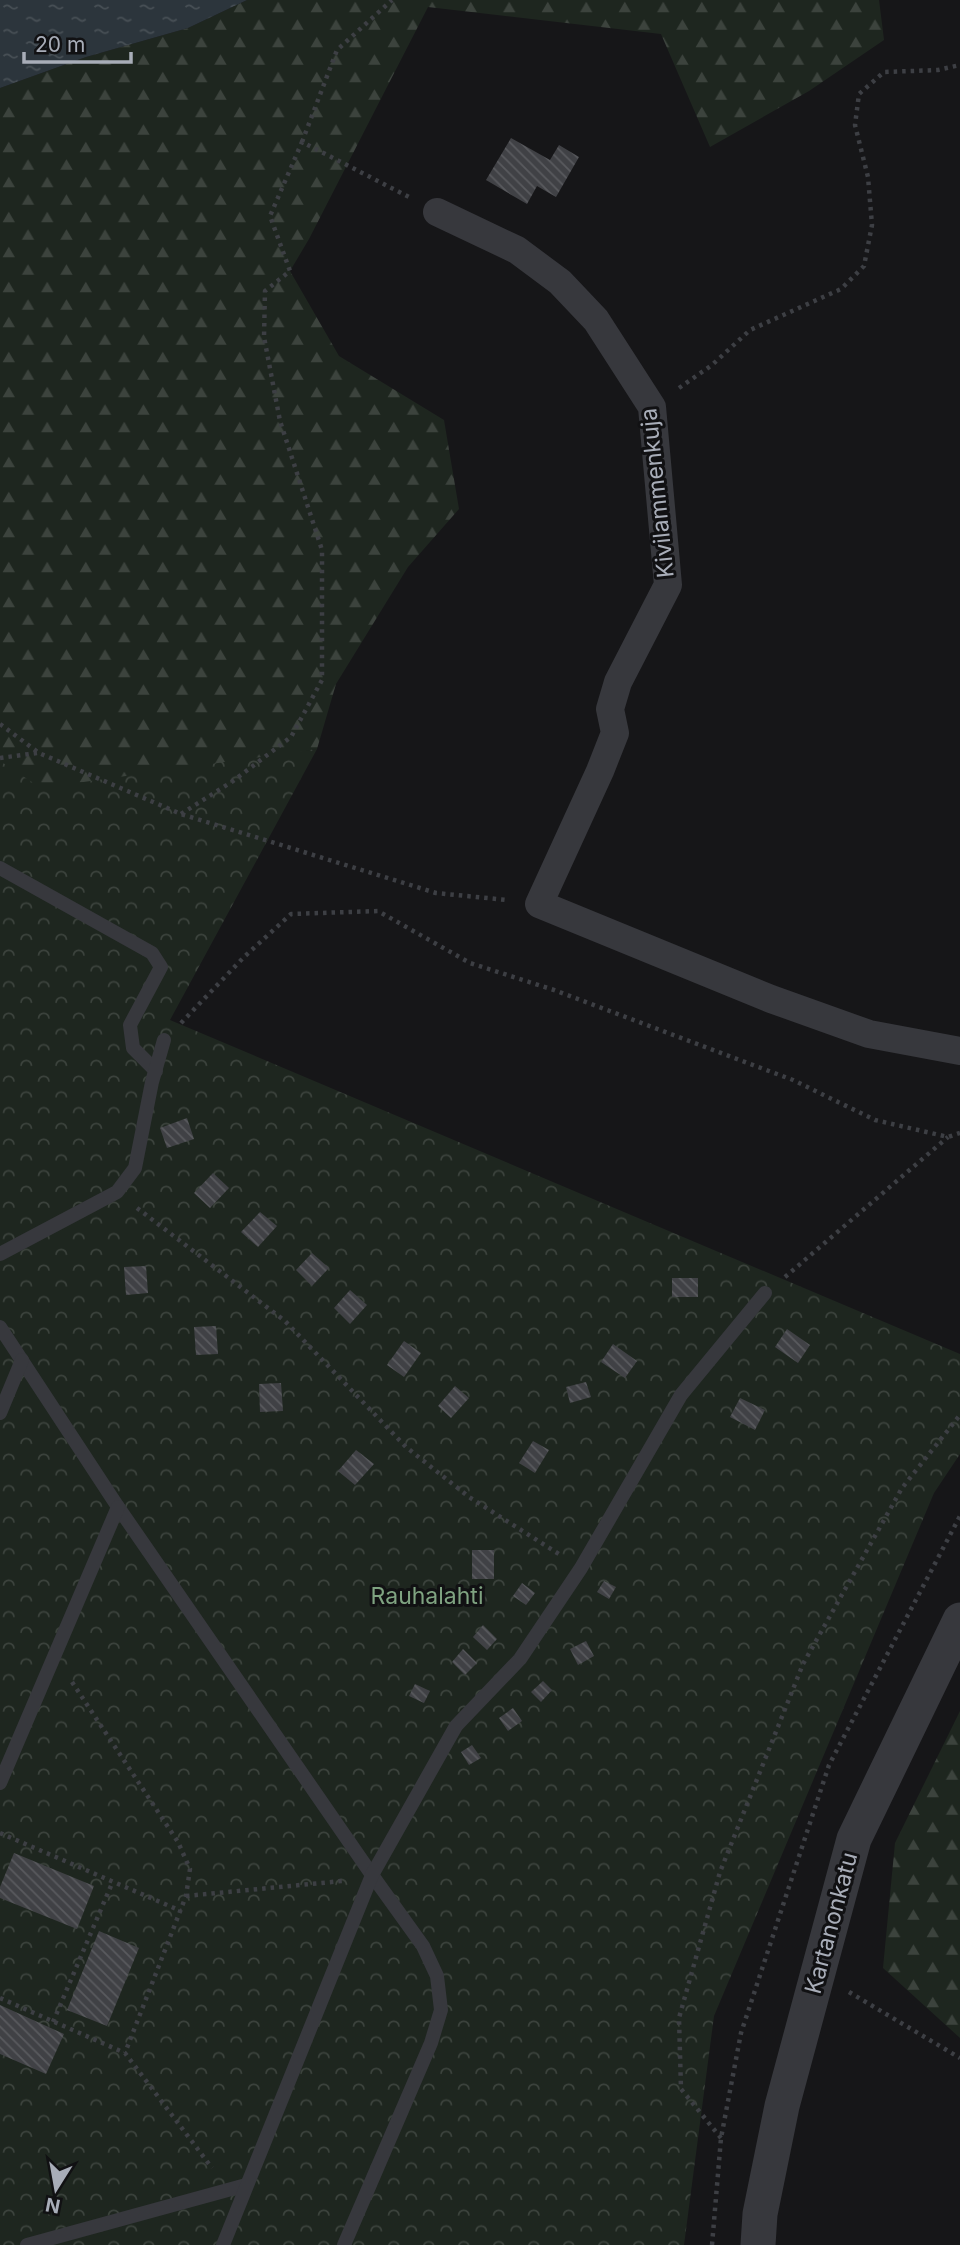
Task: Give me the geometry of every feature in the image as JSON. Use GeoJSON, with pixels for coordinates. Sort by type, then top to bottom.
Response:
{"type":"FeatureCollection","features":[{"type":"Feature","properties":{"kind":"street","name":"Kivilammenkuja"},"geometry":{"type":"LineString","coordinates":[[437,212],[517,250],[560,282],[597,320],[652,407],[668,585],[618,682],[610,709],[615,733],[540,904]]}},
{"type":"Feature","properties":{"kind":"street"},"geometry":{"type":"LineString","coordinates":[[540,904],[771,999],[869,1034],[960,1051]]}},
{"type":"Feature","properties":{"kind":"street","name":"Kartanonkatu"},"geometry":{"type":"LineString","coordinates":[[758,2245],[760,2214],[782,2106],[854,1839],[960,1620]]}},
{"type":"Feature","properties":{"kind":"lane"},"geometry":{"type":"LineString","coordinates":[[0,868],[152,953],[161,967],[130,1025],[133,1048],[156,1071]]}},
{"type":"Feature","properties":{"kind":"lane"},"geometry":{"type":"LineString","coordinates":[[0,1254],[117,1192],[135,1168],[164,1040]]}},
{"type":"Feature","properties":{"kind":"lane"},"geometry":{"type":"LineString","coordinates":[[223,2245],[372,1875],[456,1726],[520,1659],[580,1568],[681,1395],[765,1293]]}},
{"type":"Feature","properties":{"kind":"lane"},"geometry":{"type":"LineString","coordinates":[[0,1327],[118,1507],[372,1875],[424,1945],[437,1976],[441,2010],[431,2043],[344,2245]]}},
{"type":"Feature","properties":{"kind":"lane"},"geometry":{"type":"LineString","coordinates":[[0,1413],[22,1360]]}},
{"type":"Feature","properties":{"kind":"lane"},"geometry":{"type":"LineString","coordinates":[[0,1783],[118,1507]]}},
{"type":"Feature","properties":{"kind":"lane"},"geometry":{"type":"LineString","coordinates":[[27,2245],[246,2185]]}},
{"type":"Feature","properties":{"kind":"path"},"geometry":{"type":"LineString","coordinates":[[181,814],[233,781],[291,737],[322,680],[322,550],[279,421],[264,337],[265,291],[290,271],[270,216],[337,50],[391,0]]}},
{"type":"Feature","properties":{"kind":"path"},"geometry":{"type":"LineString","coordinates":[[652,407],[712,365],[750,330],[841,289],[864,266],[872,225],[868,177],[855,125],[859,94],[884,72],[960,65]]}},
{"type":"Feature","properties":{"kind":"path"},"geometry":{"type":"LineString","coordinates":[[302,142],[437,212]]}},
{"type":"Feature","properties":{"kind":"path"},"geometry":{"type":"LineString","coordinates":[[0,724],[38,753],[181,814],[436,893],[540,904]]}},
{"type":"Feature","properties":{"kind":"path"},"geometry":{"type":"LineString","coordinates":[[0,758],[38,753]]}},
{"type":"Feature","properties":{"kind":"path"},"geometry":{"type":"LineString","coordinates":[[164,1040],[244,957],[291,914],[378,911],[470,963],[554,990],[793,1080],[875,1121],[948,1137]]}},
{"type":"Feature","properties":{"kind":"path"},"geometry":{"type":"LineString","coordinates":[[765,1293],[948,1137],[960,1133]]}},
{"type":"Feature","properties":{"kind":"path"},"geometry":{"type":"LineString","coordinates":[[117,1192],[285,1321],[406,1447],[469,1497],[580,1568]]}},
{"type":"Feature","properties":{"kind":"path"},"geometry":{"type":"LineString","coordinates":[[721,2138],[681,2090],[679,2018],[720,1872],[803,1664],[902,1488],[960,1415]]}},
{"type":"Feature","properties":{"kind":"path"},"geometry":{"type":"LineString","coordinates":[[54,1655],[178,1842],[190,1869],[186,1896],[125,2053]]}},
{"type":"Feature","properties":{"kind":"path"},"geometry":{"type":"LineString","coordinates":[[0,1833],[181,1910]]}},
{"type":"Feature","properties":{"kind":"path"},"geometry":{"type":"LineString","coordinates":[[186,1896],[334,1883],[372,1875]]}},
{"type":"Feature","properties":{"kind":"path"},"geometry":{"type":"LineString","coordinates":[[53,2022],[113,1881]]}},
{"type":"Feature","properties":{"kind":"path"},"geometry":{"type":"LineString","coordinates":[[818,1974],[960,2058]]}},
{"type":"Feature","properties":{"kind":"path"},"geometry":{"type":"LineString","coordinates":[[0,1998],[125,2053],[211,2164],[221,2192]]}},
{"type":"Feature","properties":{"kind":"green space"},"geometry":{"type":"Polygon","coordinates":[[[247,0],[879,0],[884,40],[809,91],[710,147],[661,34],[428,7],[290,271],[339,356],[444,420],[459,509],[408,567],[336,684],[317,749],[0,807],[0,88],[86,57],[188,28],[247,0]]]}},
{"type":"Feature","properties":{"kind":"green space","name":"Rauhalahti"},"geometry":{"type":"Polygon","coordinates":[[[317,749],[170,1020],[960,1354],[960,1454],[934,1493],[714,2016],[684,2245],[0,2245],[0,761],[41,788],[317,749]]]}},
{"type":"Feature","properties":{"kind":"green space"},"geometry":{"type":"Polygon","coordinates":[[[960,1711],[960,2038],[883,1968],[895,1843],[960,1711]]]}},
{"type":"Feature","properties":{"kind":"water"},"geometry":{"type":"Polygon","coordinates":[[[0,0],[247,0],[188,28],[86,57],[0,88],[0,0]]]}},
{"type":"Feature","properties":{"kind":"building"},"geometry":{"type":"Polygon","coordinates":[[[511,138],[550,160],[559,145],[579,157],[556,197],[537,186],[527,204],[486,180],[511,138]]]}},
{"type":"Feature","properties":{"kind":"building"},"geometry":{"type":"Polygon","coordinates":[[[187,1118],[194,1139],[167,1148],[160,1128],[187,1118]]]}},
{"type":"Feature","properties":{"kind":"building"},"geometry":{"type":"Polygon","coordinates":[[[213,1173],[229,1188],[210,1208],[194,1193],[213,1173]]]}},
{"type":"Feature","properties":{"kind":"building"},"geometry":{"type":"Polygon","coordinates":[[[260,1212],[277,1226],[258,1247],[241,1232],[260,1212]]]}},
{"type":"Feature","properties":{"kind":"building"},"geometry":{"type":"Polygon","coordinates":[[[312,1253],[329,1268],[312,1286],[296,1270],[312,1253]]]}},
{"type":"Feature","properties":{"kind":"building"},"geometry":{"type":"Polygon","coordinates":[[[146,1266],[148,1293],[126,1295],[124,1267],[146,1266]]]}},
{"type":"Feature","properties":{"kind":"building"},"geometry":{"type":"Polygon","coordinates":[[[672,1278],[698,1278],[698,1297],[672,1297],[672,1278]]]}},
{"type":"Feature","properties":{"kind":"building"},"geometry":{"type":"Polygon","coordinates":[[[350,1290],[367,1305],[350,1324],[334,1308],[350,1290]]]}},
{"type":"Feature","properties":{"kind":"building"},"geometry":{"type":"Polygon","coordinates":[[[216,1326],[218,1354],[196,1355],[194,1327],[216,1326]]]}},
{"type":"Feature","properties":{"kind":"building"},"geometry":{"type":"Polygon","coordinates":[[[787,1329],[810,1345],[798,1363],[775,1347],[787,1329]]]}},
{"type":"Feature","properties":{"kind":"building"},"geometry":{"type":"Polygon","coordinates":[[[404,1341],[421,1353],[404,1377],[387,1365],[404,1341]]]}},
{"type":"Feature","properties":{"kind":"building"},"geometry":{"type":"Polygon","coordinates":[[[613,1344],[637,1361],[625,1378],[601,1362],[613,1344]]]}},
{"type":"Feature","properties":{"kind":"building"},"geometry":{"type":"Polygon","coordinates":[[[586,1382],[591,1397],[570,1403],[566,1387],[586,1382]]]}},
{"type":"Feature","properties":{"kind":"building"},"geometry":{"type":"Polygon","coordinates":[[[281,1383],[283,1411],[260,1412],[259,1384],[281,1383]]]}},
{"type":"Feature","properties":{"kind":"building"},"geometry":{"type":"Polygon","coordinates":[[[455,1386],[469,1398],[451,1418],[438,1406],[455,1386]]]}},
{"type":"Feature","properties":{"kind":"building"},"geometry":{"type":"Polygon","coordinates":[[[740,1398],[765,1410],[755,1430],[730,1417],[740,1398]]]}},
{"type":"Feature","properties":{"kind":"building"},"geometry":{"type":"Polygon","coordinates":[[[533,1441],[549,1450],[535,1473],[519,1463],[533,1441]]]}},
{"type":"Feature","properties":{"kind":"building"},"geometry":{"type":"Polygon","coordinates":[[[356,1450],[374,1464],[355,1485],[338,1471],[356,1450]]]}},
{"type":"Feature","properties":{"kind":"building"},"geometry":{"type":"Polygon","coordinates":[[[472,1550],[494,1550],[494,1579],[472,1579],[472,1550]]]}},
{"type":"Feature","properties":{"kind":"building"},"geometry":{"type":"Polygon","coordinates":[[[604,1581],[616,1587],[609,1599],[597,1592],[604,1581]]]}},
{"type":"Feature","properties":{"kind":"building"},"geometry":{"type":"Polygon","coordinates":[[[522,1583],[535,1593],[526,1605],[513,1596],[522,1583]]]}},
{"type":"Feature","properties":{"kind":"building"},"geometry":{"type":"Polygon","coordinates":[[[483,1625],[497,1639],[487,1650],[473,1637],[483,1625]]]}},
{"type":"Feature","properties":{"kind":"building"},"geometry":{"type":"Polygon","coordinates":[[[586,1641],[594,1656],[578,1665],[570,1649],[586,1641]]]}},
{"type":"Feature","properties":{"kind":"building"},"geometry":{"type":"Polygon","coordinates":[[[463,1649],[477,1663],[465,1675],[452,1662],[463,1649]]]}},
{"type":"Feature","properties":{"kind":"building"},"geometry":{"type":"Polygon","coordinates":[[[543,1681],[552,1690],[541,1702],[531,1692],[543,1681]]]}},
{"type":"Feature","properties":{"kind":"building"},"geometry":{"type":"Polygon","coordinates":[[[415,1684],[430,1691],[424,1703],[409,1696],[415,1684]]]}},
{"type":"Feature","properties":{"kind":"building"},"geometry":{"type":"Polygon","coordinates":[[[513,1708],[522,1721],[508,1731],[499,1718],[513,1708]]]}},
{"type":"Feature","properties":{"kind":"building"},"geometry":{"type":"Polygon","coordinates":[[[472,1745],[481,1758],[469,1765],[461,1752],[472,1745]]]}},
{"type":"Feature","properties":{"kind":"building"},"geometry":{"type":"Polygon","coordinates":[[[14,1853],[94,1886],[77,1929],[0,1898],[0,1887],[14,1853]]]}},
{"type":"Feature","properties":{"kind":"building"},"geometry":{"type":"Polygon","coordinates":[[[99,1931],[139,1948],[107,2026],[67,2010],[99,1931]]]}},
{"type":"Feature","properties":{"kind":"building"},"geometry":{"type":"Polygon","coordinates":[[[0,2005],[64,2034],[46,2074],[0,2054],[0,2005]]]}}]}
